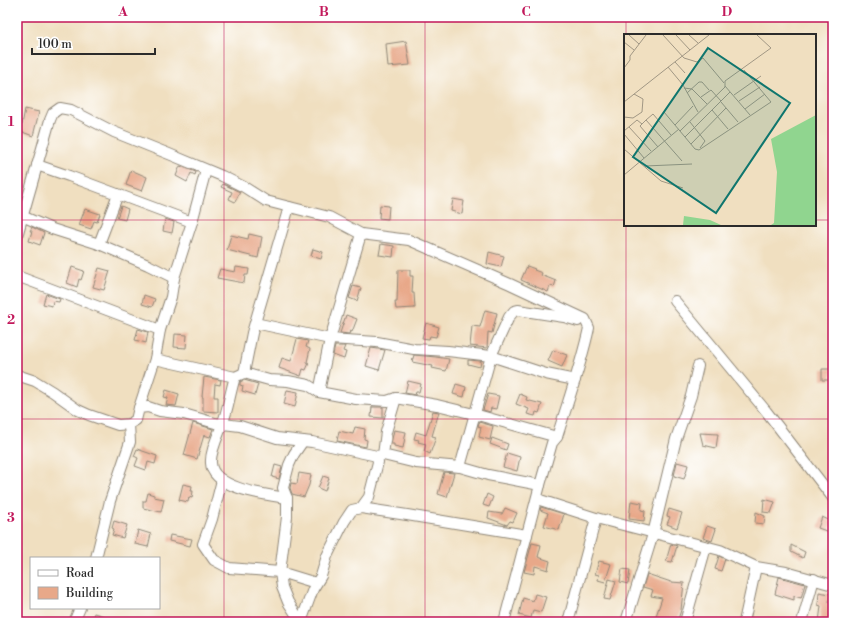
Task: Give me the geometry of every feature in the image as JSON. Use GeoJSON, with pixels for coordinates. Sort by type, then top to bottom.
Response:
{"type":"FeatureCollection","features":[{"type":"Feature","properties":{"kind":"street"},"geometry":{"type":"LineString","coordinates":[[17,236],[53,113],[60,108],[78,113],[114,132],[244,187],[266,201],[288,208],[329,217],[360,234],[409,240],[585,319],[589,328],[575,380],[557,437],[552,443],[504,622]]}},
{"type":"Feature","properties":{"kind":"street"},"geometry":{"type":"LineString","coordinates":[[37,166],[192,222]]}},
{"type":"Feature","properties":{"kind":"street"},"geometry":{"type":"LineString","coordinates":[[17,375],[35,381],[78,410],[89,415],[118,425],[129,424],[136,420],[155,359],[160,330],[171,297],[174,278],[192,222],[206,170]]}},
{"type":"Feature","properties":{"kind":"street"},"geometry":{"type":"LineString","coordinates":[[99,244],[118,194]]}},
{"type":"Feature","properties":{"kind":"street"},"geometry":{"type":"LineString","coordinates":[[287,498],[236,487],[222,480],[213,471],[210,463],[215,443],[239,375],[255,323],[288,208]]}},
{"type":"Feature","properties":{"kind":"street"},"geometry":{"type":"LineString","coordinates":[[22,216],[99,244],[174,278]]}},
{"type":"Feature","properties":{"kind":"street"},"geometry":{"type":"LineString","coordinates":[[318,392],[330,339],[360,234]]}},
{"type":"Feature","properties":{"kind":"street"},"geometry":{"type":"LineString","coordinates":[[17,276],[160,330]]}},
{"type":"Feature","properties":{"kind":"street"},"geometry":{"type":"LineString","coordinates":[[675,301],[766,411],[833,498]]}},
{"type":"Feature","properties":{"kind":"street"},"geometry":{"type":"LineString","coordinates":[[460,468],[491,356],[509,317],[518,310],[564,317],[588,324]]}},
{"type":"Feature","properties":{"kind":"street"},"geometry":{"type":"LineString","coordinates":[[255,323],[330,339],[377,342],[414,349],[491,356],[546,374],[575,380]]}},
{"type":"Feature","properties":{"kind":"street"},"geometry":{"type":"LineString","coordinates":[[155,359],[268,380],[288,380],[308,385],[318,392],[356,399],[387,401],[396,398],[436,405],[557,437]]}},
{"type":"Feature","properties":{"kind":"street"},"geometry":{"type":"LineString","coordinates":[[626,622],[653,534],[676,439],[691,396],[698,366]]}},
{"type":"Feature","properties":{"kind":"street"},"geometry":{"type":"LineString","coordinates":[[361,508],[369,497],[375,468],[380,456],[396,398]]}},
{"type":"Feature","properties":{"kind":"street"},"geometry":{"type":"LineString","coordinates":[[139,408],[148,407],[160,411],[184,414],[215,423],[240,426],[277,438],[303,441],[416,463],[460,468],[540,485]]}},
{"type":"Feature","properties":{"kind":"street"},"geometry":{"type":"LineString","coordinates":[[96,557],[110,501],[130,442],[129,424]]}},
{"type":"Feature","properties":{"kind":"street"},"geometry":{"type":"LineString","coordinates":[[301,622],[288,602],[282,587],[280,572],[287,517],[287,498],[283,488],[289,465],[294,454],[303,441]]}},
{"type":"Feature","properties":{"kind":"street"},"geometry":{"type":"LineString","coordinates":[[222,480],[212,519],[203,544],[214,560],[229,568],[280,572],[316,583]]}},
{"type":"Feature","properties":{"kind":"street"},"geometry":{"type":"LineString","coordinates":[[537,499],[653,534],[720,550],[756,567],[786,572],[833,584]]}},
{"type":"Feature","properties":{"kind":"street"},"geometry":{"type":"LineString","coordinates":[[301,622],[312,589],[321,576],[327,556],[344,522],[352,510],[361,508],[527,535]]}},
{"type":"Feature","properties":{"kind":"street"},"geometry":{"type":"LineString","coordinates":[[568,622],[596,518]]}},
{"type":"Feature","properties":{"kind":"street"},"geometry":{"type":"LineString","coordinates":[[685,622],[706,547]]}},
{"type":"Feature","properties":{"kind":"street"},"geometry":{"type":"LineString","coordinates":[[744,622],[756,567]]}},
{"type":"Feature","properties":{"kind":"street"},"geometry":{"type":"LineString","coordinates":[[802,622],[814,579]]}},
{"type":"Feature","properties":{"kind":"street"},"geometry":{"type":"LineString","coordinates":[[74,622],[80,609]]}},
{"type":"Feature","properties":{"kind":"building"},"geometry":{"type":"Polygon","coordinates":[[[406,41],[410,65],[388,67],[386,44],[406,41]]]}},
{"type":"Feature","properties":{"kind":"building"},"geometry":{"type":"Polygon","coordinates":[[[25,109],[39,112],[33,136],[17,130],[17,123],[22,125],[25,109]]]}},
{"type":"Feature","properties":{"kind":"building"},"geometry":{"type":"Polygon","coordinates":[[[180,166],[196,172],[195,175],[191,173],[187,182],[176,176],[180,166]]]}},
{"type":"Feature","properties":{"kind":"building"},"geometry":{"type":"Polygon","coordinates":[[[131,170],[147,177],[142,191],[126,185],[131,170]]]}},
{"type":"Feature","properties":{"kind":"building"},"geometry":{"type":"Polygon","coordinates":[[[223,184],[240,192],[235,202],[229,199],[232,192],[221,187],[223,184]]]}},
{"type":"Feature","properties":{"kind":"building"},"geometry":{"type":"Polygon","coordinates":[[[453,199],[464,201],[462,214],[451,211],[453,199]]]}},
{"type":"Feature","properties":{"kind":"building"},"geometry":{"type":"Polygon","coordinates":[[[380,205],[389,206],[388,219],[379,218],[380,205]]]}},
{"type":"Feature","properties":{"kind":"building"},"geometry":{"type":"Polygon","coordinates":[[[121,206],[128,209],[125,220],[117,218],[121,206]]]}},
{"type":"Feature","properties":{"kind":"building"},"geometry":{"type":"Polygon","coordinates":[[[85,209],[100,214],[97,222],[94,221],[91,229],[79,225],[85,209]]]}},
{"type":"Feature","properties":{"kind":"building"},"geometry":{"type":"Polygon","coordinates":[[[165,219],[174,222],[172,233],[163,231],[165,219]]]}},
{"type":"Feature","properties":{"kind":"building"},"geometry":{"type":"Polygon","coordinates":[[[32,227],[44,233],[40,245],[29,241],[32,227]]]}},
{"type":"Feature","properties":{"kind":"building"},"geometry":{"type":"Polygon","coordinates":[[[249,234],[262,237],[258,258],[227,250],[231,235],[248,239],[249,234]]]}},
{"type":"Feature","properties":{"kind":"building"},"geometry":{"type":"Polygon","coordinates":[[[381,244],[394,246],[393,257],[379,255],[381,244]]]}},
{"type":"Feature","properties":{"kind":"building"},"geometry":{"type":"Polygon","coordinates":[[[313,249],[323,252],[321,259],[311,256],[313,249]]]}},
{"type":"Feature","properties":{"kind":"building"},"geometry":{"type":"Polygon","coordinates":[[[489,252],[504,256],[501,267],[487,264],[489,252]]]}},
{"type":"Feature","properties":{"kind":"building"},"geometry":{"type":"Polygon","coordinates":[[[527,266],[542,273],[541,275],[556,281],[554,287],[550,286],[548,292],[521,280],[527,266]]]}},
{"type":"Feature","properties":{"kind":"building"},"geometry":{"type":"Polygon","coordinates":[[[72,267],[84,271],[81,280],[79,279],[77,287],[67,283],[72,267]]]}},
{"type":"Feature","properties":{"kind":"building"},"geometry":{"type":"Polygon","coordinates":[[[236,267],[249,269],[248,275],[245,275],[244,283],[217,278],[220,269],[235,272],[236,267]]]}},
{"type":"Feature","properties":{"kind":"building"},"geometry":{"type":"Polygon","coordinates":[[[99,268],[110,271],[104,290],[93,287],[99,268]]]}},
{"type":"Feature","properties":{"kind":"building"},"geometry":{"type":"Polygon","coordinates":[[[398,270],[410,270],[410,276],[413,276],[412,293],[414,293],[415,308],[396,309],[395,302],[397,302],[398,270]]]}},
{"type":"Feature","properties":{"kind":"building"},"geometry":{"type":"Polygon","coordinates":[[[353,286],[361,288],[357,301],[349,298],[353,286]]]}},
{"type":"Feature","properties":{"kind":"building"},"geometry":{"type":"Polygon","coordinates":[[[46,294],[60,299],[59,302],[53,301],[52,306],[43,304],[46,294]]]}},
{"type":"Feature","properties":{"kind":"building"},"geometry":{"type":"Polygon","coordinates":[[[144,295],[155,299],[152,307],[142,304],[144,295]]]}},
{"type":"Feature","properties":{"kind":"building"},"geometry":{"type":"Polygon","coordinates":[[[485,310],[497,313],[492,333],[488,332],[487,348],[470,346],[472,326],[480,327],[485,310]]]}},
{"type":"Feature","properties":{"kind":"building"},"geometry":{"type":"Polygon","coordinates":[[[346,315],[357,319],[352,332],[350,331],[349,334],[340,333],[346,315]]]}},
{"type":"Feature","properties":{"kind":"building"},"geometry":{"type":"Polygon","coordinates":[[[426,323],[439,327],[436,337],[430,336],[429,339],[422,338],[426,323]]]}},
{"type":"Feature","properties":{"kind":"building"},"geometry":{"type":"Polygon","coordinates":[[[138,329],[148,332],[146,343],[135,340],[138,329]]]}},
{"type":"Feature","properties":{"kind":"building"},"geometry":{"type":"Polygon","coordinates":[[[175,334],[187,335],[186,348],[174,347],[175,334]]]}},
{"type":"Feature","properties":{"kind":"building"},"geometry":{"type":"Polygon","coordinates":[[[297,339],[308,341],[306,347],[310,349],[307,362],[309,363],[306,370],[303,369],[301,376],[279,368],[282,358],[291,361],[297,339]]]}},
{"type":"Feature","properties":{"kind":"building"},"geometry":{"type":"Polygon","coordinates":[[[335,346],[345,346],[343,351],[346,352],[344,359],[333,355],[335,346]]]}},
{"type":"Feature","properties":{"kind":"building"},"geometry":{"type":"Polygon","coordinates":[[[371,348],[385,350],[379,370],[366,366],[371,348]]]}},
{"type":"Feature","properties":{"kind":"building"},"geometry":{"type":"Polygon","coordinates":[[[553,350],[567,355],[562,367],[548,361],[553,350]]]}},
{"type":"Feature","properties":{"kind":"building"},"geometry":{"type":"Polygon","coordinates":[[[414,355],[449,359],[446,371],[432,368],[433,366],[412,362],[414,355]]]}},
{"type":"Feature","properties":{"kind":"building"},"geometry":{"type":"Polygon","coordinates":[[[468,360],[481,361],[480,367],[468,364],[468,360]]]}},
{"type":"Feature","properties":{"kind":"building"},"geometry":{"type":"Polygon","coordinates":[[[822,369],[832,369],[831,380],[822,380],[822,369]]]}},
{"type":"Feature","properties":{"kind":"building"},"geometry":{"type":"Polygon","coordinates":[[[204,377],[221,380],[220,385],[215,384],[214,397],[218,397],[218,412],[203,411],[202,397],[204,377]]]}},
{"type":"Feature","properties":{"kind":"building"},"geometry":{"type":"Polygon","coordinates":[[[244,380],[258,384],[255,395],[242,391],[243,386],[240,385],[240,382],[244,380]]]}},
{"type":"Feature","properties":{"kind":"building"},"geometry":{"type":"Polygon","coordinates":[[[408,381],[421,384],[419,392],[416,392],[415,395],[405,393],[408,381]]]}},
{"type":"Feature","properties":{"kind":"building"},"geometry":{"type":"Polygon","coordinates":[[[456,384],[466,387],[464,397],[453,394],[456,384]]]}},
{"type":"Feature","properties":{"kind":"building"},"geometry":{"type":"Polygon","coordinates":[[[166,390],[179,394],[176,406],[166,405],[168,398],[164,397],[166,390]]]}},
{"type":"Feature","properties":{"kind":"building"},"geometry":{"type":"Polygon","coordinates":[[[287,390],[298,392],[295,407],[284,404],[287,390]]]}},
{"type":"Feature","properties":{"kind":"building"},"geometry":{"type":"Polygon","coordinates":[[[488,394],[499,396],[496,409],[491,408],[490,412],[483,410],[488,394]]]}},
{"type":"Feature","properties":{"kind":"building"},"geometry":{"type":"Polygon","coordinates":[[[520,394],[527,397],[526,400],[542,404],[539,413],[536,412],[535,416],[527,414],[529,409],[516,404],[520,394]]]}},
{"type":"Feature","properties":{"kind":"building"},"geometry":{"type":"Polygon","coordinates":[[[372,407],[383,407],[383,418],[371,417],[372,407]]]}},
{"type":"Feature","properties":{"kind":"building"},"geometry":{"type":"Polygon","coordinates":[[[433,411],[439,412],[432,436],[436,437],[430,454],[424,451],[426,444],[418,442],[419,440],[414,439],[416,432],[426,435],[433,411]]]}},
{"type":"Feature","properties":{"kind":"building"},"geometry":{"type":"Polygon","coordinates":[[[479,422],[493,426],[490,440],[479,437],[481,427],[478,426],[479,422]]]}},
{"type":"Feature","properties":{"kind":"building"},"geometry":{"type":"Polygon","coordinates":[[[193,423],[213,429],[210,437],[204,435],[197,459],[184,455],[193,423]]]}},
{"type":"Feature","properties":{"kind":"building"},"geometry":{"type":"Polygon","coordinates":[[[355,427],[365,429],[364,439],[367,440],[366,447],[337,441],[339,431],[353,434],[355,427]]]}},
{"type":"Feature","properties":{"kind":"building"},"geometry":{"type":"Polygon","coordinates":[[[394,430],[406,432],[403,448],[391,444],[394,430]]]}},
{"type":"Feature","properties":{"kind":"building"},"geometry":{"type":"Polygon","coordinates":[[[700,433],[718,434],[716,448],[703,445],[700,433]]]}},
{"type":"Feature","properties":{"kind":"building"},"geometry":{"type":"Polygon","coordinates":[[[492,438],[508,444],[506,450],[490,444],[492,438]]]}},
{"type":"Feature","properties":{"kind":"building"},"geometry":{"type":"Polygon","coordinates":[[[137,449],[157,456],[155,464],[148,462],[146,470],[135,466],[138,458],[134,456],[137,449]]]}},
{"type":"Feature","properties":{"kind":"building"},"geometry":{"type":"Polygon","coordinates":[[[507,453],[520,457],[517,471],[503,467],[507,453]]]}},
{"type":"Feature","properties":{"kind":"building"},"geometry":{"type":"Polygon","coordinates":[[[677,462],[688,465],[684,479],[674,476],[677,462]]]}},
{"type":"Feature","properties":{"kind":"building"},"geometry":{"type":"Polygon","coordinates":[[[275,465],[282,467],[279,479],[272,477],[275,465]]]}},
{"type":"Feature","properties":{"kind":"building"},"geometry":{"type":"Polygon","coordinates":[[[444,472],[454,473],[447,497],[438,494],[444,472]]]}},
{"type":"Feature","properties":{"kind":"building"},"geometry":{"type":"Polygon","coordinates":[[[299,473],[311,475],[304,497],[292,494],[290,488],[291,483],[297,484],[299,473]]]}},
{"type":"Feature","properties":{"kind":"building"},"geometry":{"type":"Polygon","coordinates":[[[323,476],[329,478],[325,491],[318,488],[323,476]]]}},
{"type":"Feature","properties":{"kind":"building"},"geometry":{"type":"Polygon","coordinates":[[[183,484],[192,486],[192,498],[189,497],[188,502],[179,500],[183,484]]]}},
{"type":"Feature","properties":{"kind":"building"},"geometry":{"type":"Polygon","coordinates":[[[148,493],[154,495],[154,497],[164,499],[161,512],[143,508],[143,501],[146,501],[148,493]]]}},
{"type":"Feature","properties":{"kind":"building"},"geometry":{"type":"Polygon","coordinates":[[[487,494],[493,497],[489,507],[483,505],[487,494]]]}},
{"type":"Feature","properties":{"kind":"building"},"geometry":{"type":"Polygon","coordinates":[[[764,499],[775,502],[771,513],[763,512],[764,499]]]}},
{"type":"Feature","properties":{"kind":"building"},"geometry":{"type":"Polygon","coordinates":[[[631,501],[642,503],[641,510],[645,511],[644,521],[629,519],[631,501]]]}},
{"type":"Feature","properties":{"kind":"building"},"geometry":{"type":"Polygon","coordinates":[[[541,507],[564,514],[559,530],[544,526],[548,513],[540,510],[541,507]]]}},
{"type":"Feature","properties":{"kind":"building"},"geometry":{"type":"Polygon","coordinates":[[[505,508],[517,513],[513,522],[510,521],[507,525],[488,518],[489,512],[502,514],[505,508]]]}},
{"type":"Feature","properties":{"kind":"building"},"geometry":{"type":"Polygon","coordinates":[[[669,509],[682,513],[677,528],[667,524],[670,517],[667,516],[669,509]]]}},
{"type":"Feature","properties":{"kind":"building"},"geometry":{"type":"Polygon","coordinates":[[[756,512],[765,516],[764,524],[755,523],[756,512]]]}},
{"type":"Feature","properties":{"kind":"building"},"geometry":{"type":"Polygon","coordinates":[[[822,517],[833,522],[829,532],[818,528],[822,517]]]}},
{"type":"Feature","properties":{"kind":"building"},"geometry":{"type":"Polygon","coordinates":[[[114,521],[127,525],[123,538],[112,535],[114,521]]]}},
{"type":"Feature","properties":{"kind":"building"},"geometry":{"type":"Polygon","coordinates":[[[707,526],[716,529],[712,541],[703,538],[707,526]]]}},
{"type":"Feature","properties":{"kind":"building"},"geometry":{"type":"Polygon","coordinates":[[[138,530],[151,534],[148,547],[135,544],[138,530]]]}},
{"type":"Feature","properties":{"kind":"building"},"geometry":{"type":"Polygon","coordinates":[[[170,535],[192,539],[190,546],[169,541],[170,535]]]}},
{"type":"Feature","properties":{"kind":"building"},"geometry":{"type":"Polygon","coordinates":[[[532,543],[541,545],[538,557],[550,561],[548,570],[535,566],[534,574],[524,572],[532,543]]]}},
{"type":"Feature","properties":{"kind":"building"},"geometry":{"type":"Polygon","coordinates":[[[671,544],[677,546],[672,562],[666,561],[671,544]]]}},
{"type":"Feature","properties":{"kind":"building"},"geometry":{"type":"Polygon","coordinates":[[[791,545],[805,552],[803,558],[791,552],[791,545]]]}},
{"type":"Feature","properties":{"kind":"building"},"geometry":{"type":"Polygon","coordinates":[[[719,556],[725,559],[721,571],[715,569],[719,556]]]}},
{"type":"Feature","properties":{"kind":"building"},"geometry":{"type":"Polygon","coordinates":[[[599,561],[611,564],[605,582],[598,580],[599,575],[595,574],[599,561]]]}},
{"type":"Feature","properties":{"kind":"building"},"geometry":{"type":"Polygon","coordinates":[[[622,569],[630,570],[628,584],[620,582],[622,569]]]}},
{"type":"Feature","properties":{"kind":"building"},"geometry":{"type":"Polygon","coordinates":[[[647,574],[671,582],[684,583],[681,610],[677,622],[654,622],[662,598],[651,596],[653,590],[643,587],[647,574]]]}},
{"type":"Feature","properties":{"kind":"building"},"geometry":{"type":"Polygon","coordinates":[[[779,577],[805,584],[801,598],[794,596],[794,600],[775,594],[779,577]]]}},
{"type":"Feature","properties":{"kind":"building"},"geometry":{"type":"Polygon","coordinates":[[[609,579],[616,581],[610,600],[604,599],[609,579]]]}},
{"type":"Feature","properties":{"kind":"building"},"geometry":{"type":"Polygon","coordinates":[[[819,592],[830,594],[829,602],[833,603],[833,622],[819,622],[821,606],[818,605],[819,592]]]}},
{"type":"Feature","properties":{"kind":"building"},"geometry":{"type":"Polygon","coordinates":[[[535,594],[546,597],[541,612],[533,610],[531,618],[519,615],[523,598],[533,601],[535,594]]]}},
{"type":"Feature","properties":{"kind":"building"},"geometry":{"type":"Polygon","coordinates":[[[94,613],[104,616],[102,622],[91,622],[94,613]]]}}]}
